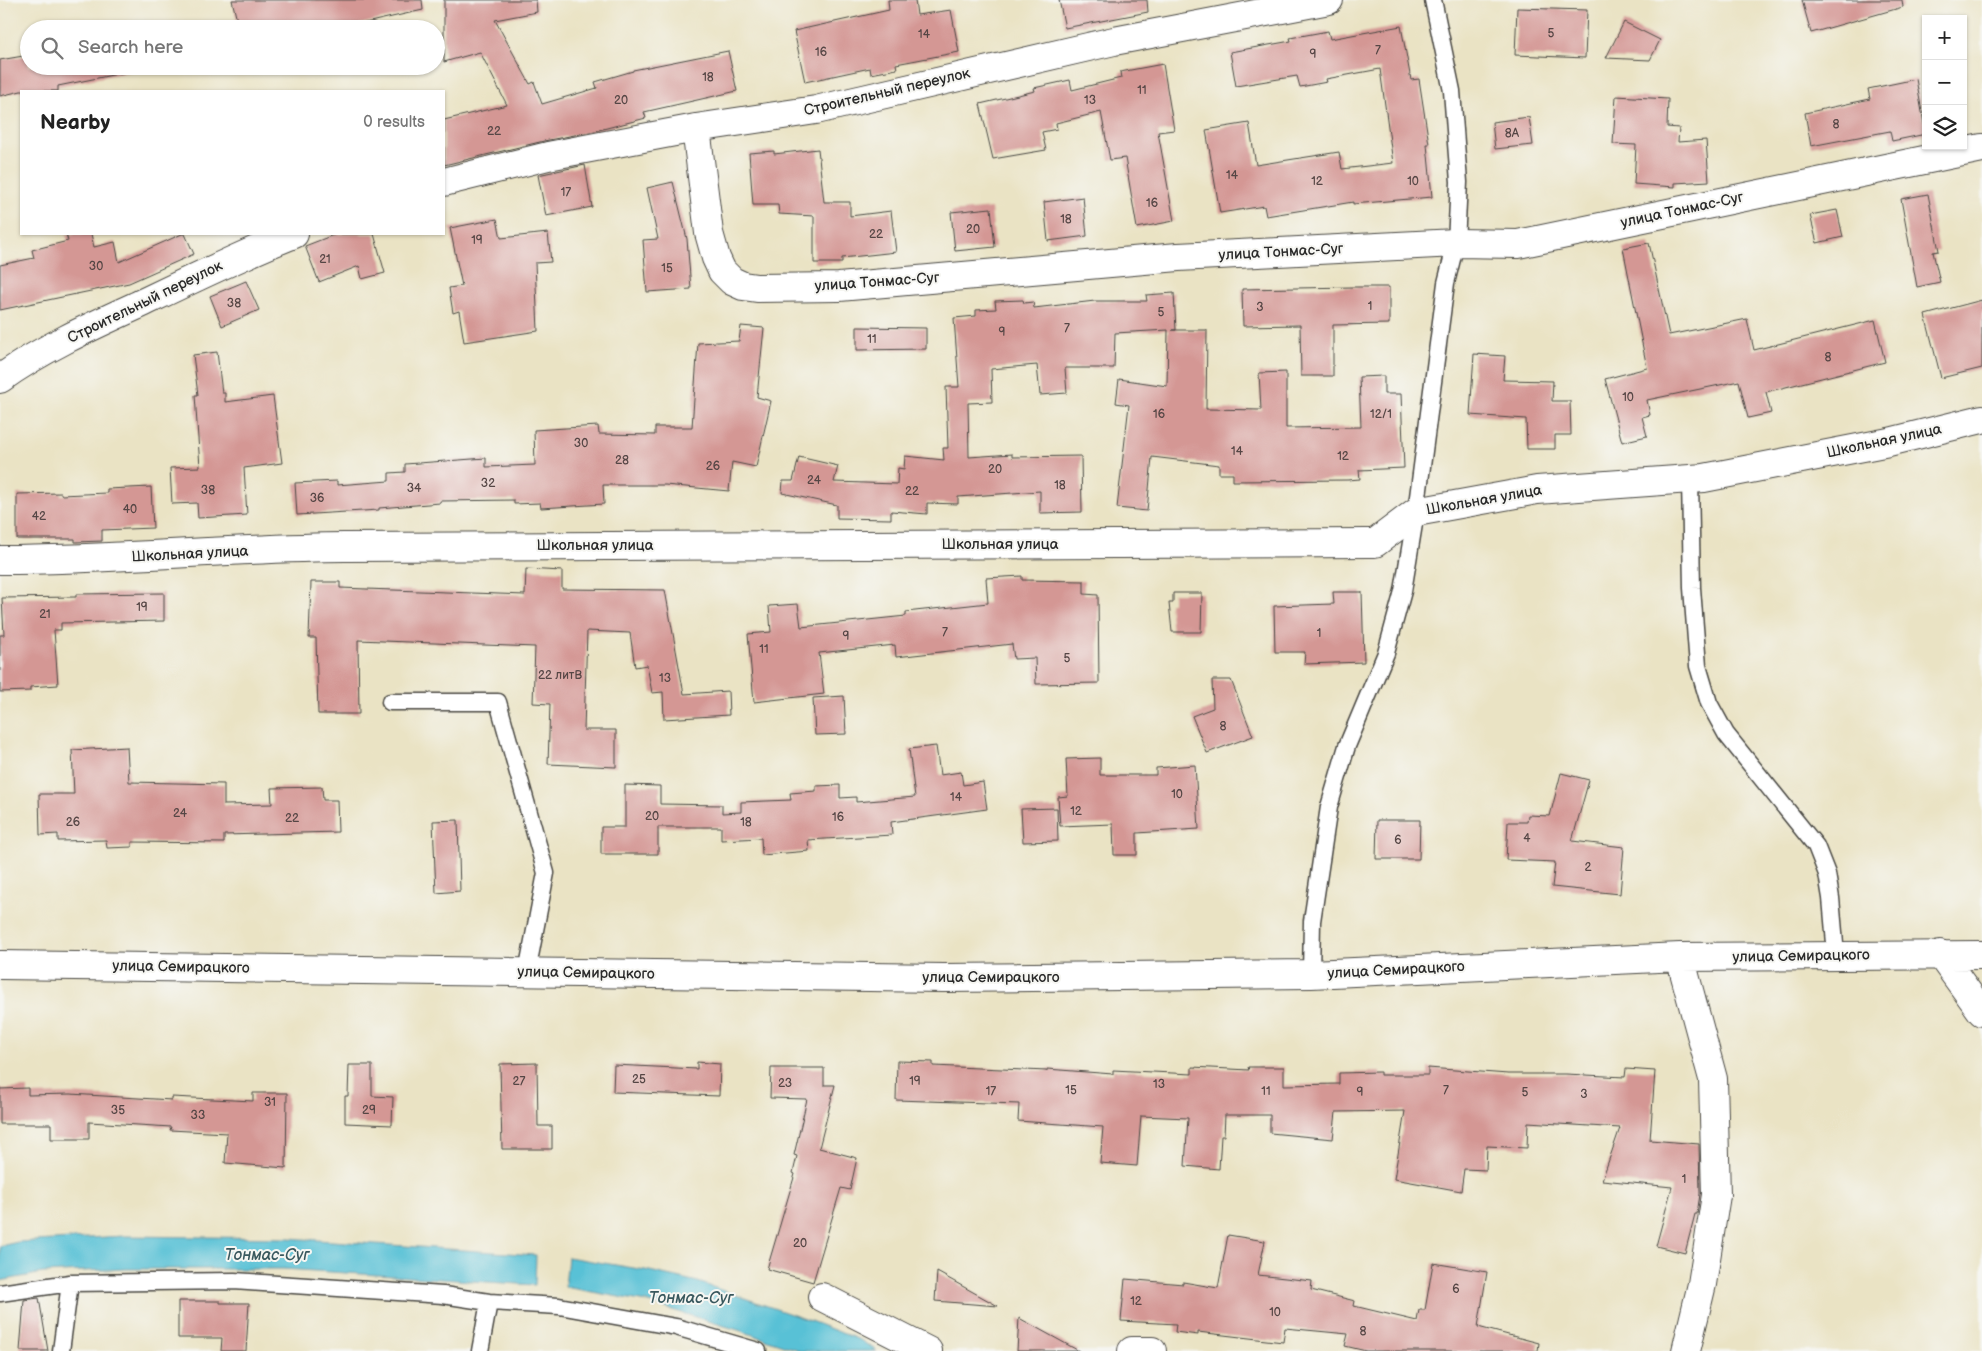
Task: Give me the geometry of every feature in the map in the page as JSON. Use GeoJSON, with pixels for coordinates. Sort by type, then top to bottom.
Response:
{"type":"FeatureCollection","features":[{"type":"Feature","properties":{"kind":"street","name":"Строительный переулок"},"geometry":{"type":"LineString","coordinates":[[445,182],[548,156],[696,128],[816,110],[1114,41],[1329,0]]}},
{"type":"Feature","properties":{"kind":"street","name":"улица Тонмас-Суг"},"geometry":{"type":"LineString","coordinates":[[696,128],[709,233],[716,258],[722,271],[732,281],[743,286],[757,288],[840,287],[1178,257],[1456,243],[1518,244],[1982,148]]}},
{"type":"Feature","properties":{"kind":"street","name":"Строительный переулок"},"geometry":{"type":"LineString","coordinates":[[0,379],[15,368],[102,322],[246,253],[291,235]]}},
{"type":"Feature","properties":{"kind":"street","name":"Школьная улица"},"geometry":{"type":"LineString","coordinates":[[0,560],[47,560],[314,547],[1375,543],[1416,512],[1537,490],[1704,478],[1889,442],[1982,419]]}},
{"type":"Feature","properties":{"kind":"street"},"geometry":{"type":"LineString","coordinates":[[1940,954],[1982,1012]]}},
{"type":"Feature","properties":{"kind":"street","name":"улица Семирацкого"},"geometry":{"type":"LineString","coordinates":[[0,965],[944,978],[1311,974],[1680,958],[1982,955]]}},
{"type":"Feature","properties":{"kind":"street"},"geometry":{"type":"LineString","coordinates":[[1680,958],[1713,1079],[1716,1195],[1702,1284],[1686,1351]]}},
{"type":"Feature","properties":{"kind":"street"},"geometry":{"type":"LineString","coordinates":[[822,1297],[928,1351]]}},
{"type":"Feature","properties":{"kind":"street"},"geometry":{"type":"LineString","coordinates":[[1132,1351],[1152,1351]]}},
{"type":"Feature","properties":{"kind":"lane"},"geometry":{"type":"LineString","coordinates":[[1311,974],[1312,921],[1329,807],[1347,746],[1386,653],[1403,591],[1416,512],[1446,283],[1456,243],[1460,182],[1452,91],[1433,0]]}},
{"type":"Feature","properties":{"kind":"lane"},"geometry":{"type":"LineString","coordinates":[[1690,479],[1692,588],[1698,666],[1709,703],[1726,734],[1816,846],[1827,874],[1836,955]]}},
{"type":"Feature","properties":{"kind":"lane"},"geometry":{"type":"LineString","coordinates":[[390,702],[498,702],[546,873],[527,972]]}},
{"type":"Feature","properties":{"kind":"lane"},"geometry":{"type":"LineString","coordinates":[[0,1293],[70,1283],[234,1281],[443,1295],[489,1302],[569,1308],[676,1327],[758,1351]]}},
{"type":"Feature","properties":{"kind":"lane"},"geometry":{"type":"LineString","coordinates":[[61,1351],[70,1283]]}},
{"type":"Feature","properties":{"kind":"lane"},"geometry":{"type":"LineString","coordinates":[[480,1351],[489,1302]]}},
{"type":"Feature","properties":{"kind":"water","name":"Тонмас-Суг"},"geometry":{"type":"Polygon","coordinates":[[[124,1236],[288,1238],[536,1255],[535,1285],[283,1269],[126,1269],[43,1273],[0,1281],[0,1246],[18,1242],[124,1236]]]}},
{"type":"Feature","properties":{"kind":"water","name":"Тонмас-Суг"},"geometry":{"type":"Polygon","coordinates":[[[568,1257],[645,1270],[698,1282],[860,1340],[877,1351],[801,1351],[646,1302],[565,1287],[568,1257]]]}},
{"type":"Feature","properties":{"kind":"building"},"geometry":{"type":"Polygon","coordinates":[[[232,0],[422,0],[423,10],[379,20],[237,20],[232,0]]]}},
{"type":"Feature","properties":{"kind":"building"},"geometry":{"type":"Polygon","coordinates":[[[444,0],[536,0],[537,12],[495,20],[530,84],[534,82],[542,104],[597,88],[595,82],[633,70],[728,51],[737,91],[644,112],[646,118],[595,131],[445,165],[445,120],[507,105],[480,52],[445,62],[444,0]]]}},
{"type":"Feature","properties":{"kind":"building"},"geometry":{"type":"Polygon","coordinates":[[[888,0],[915,0],[917,15],[951,10],[959,52],[896,64],[897,69],[871,74],[870,68],[805,82],[794,31],[889,10],[888,0]]]}},
{"type":"Feature","properties":{"kind":"building"},"geometry":{"type":"Polygon","coordinates":[[[1059,0],[1147,0],[1148,12],[1065,28],[1059,0]]]}},
{"type":"Feature","properties":{"kind":"building"},"geometry":{"type":"Polygon","coordinates":[[[1802,0],[1902,0],[1903,7],[1811,33],[1802,0]]]}},
{"type":"Feature","properties":{"kind":"building"},"geometry":{"type":"Polygon","coordinates":[[[1517,8],[1587,10],[1585,58],[1515,55],[1517,8]]]}},
{"type":"Feature","properties":{"kind":"building"},"geometry":{"type":"Polygon","coordinates":[[[1624,22],[1660,40],[1650,60],[1606,58],[1624,22]]]}},
{"type":"Feature","properties":{"kind":"building"},"geometry":{"type":"Polygon","coordinates":[[[1401,26],[1411,80],[1419,79],[1429,144],[1427,144],[1432,197],[1353,204],[1353,202],[1266,216],[1264,206],[1220,213],[1206,130],[1249,123],[1256,165],[1339,152],[1342,169],[1393,163],[1380,69],[1326,79],[1327,82],[1300,87],[1297,76],[1236,86],[1230,52],[1291,41],[1290,38],[1328,31],[1330,39],[1401,26]]]}},
{"type":"Feature","properties":{"kind":"building"},"geometry":{"type":"Polygon","coordinates":[[[20,57],[20,75],[112,75],[58,86],[58,90],[20,90],[0,96],[0,60],[20,57]]]}},
{"type":"Feature","properties":{"kind":"building"},"geometry":{"type":"Polygon","coordinates":[[[1163,64],[1174,130],[1158,132],[1174,221],[1137,228],[1125,158],[1110,160],[1101,112],[1056,123],[1057,129],[1042,132],[1046,150],[993,159],[980,104],[1035,91],[1034,88],[1070,80],[1072,90],[1121,78],[1120,72],[1163,64]]]}},
{"type":"Feature","properties":{"kind":"building"},"geometry":{"type":"Polygon","coordinates":[[[1916,79],[1922,112],[1922,135],[1892,141],[1890,131],[1811,146],[1805,113],[1870,99],[1868,89],[1916,79]]]}},
{"type":"Feature","properties":{"kind":"building"},"geometry":{"type":"Polygon","coordinates":[[[1616,96],[1668,99],[1667,127],[1679,128],[1678,142],[1706,140],[1709,181],[1675,183],[1675,187],[1634,184],[1636,145],[1613,144],[1616,96]]]}},
{"type":"Feature","properties":{"kind":"building"},"geometry":{"type":"Polygon","coordinates":[[[1529,117],[1533,145],[1495,149],[1492,122],[1529,117]]]}},
{"type":"Feature","properties":{"kind":"building"},"geometry":{"type":"Polygon","coordinates":[[[818,149],[824,202],[850,202],[850,216],[891,211],[896,252],[842,258],[842,263],[814,263],[814,216],[779,214],[778,205],[753,205],[749,153],[774,151],[774,154],[818,149]]]}},
{"type":"Feature","properties":{"kind":"building"},"geometry":{"type":"Polygon","coordinates":[[[585,165],[592,207],[546,216],[538,175],[585,165]]]}},
{"type":"Feature","properties":{"kind":"building"},"geometry":{"type":"Polygon","coordinates":[[[673,182],[687,239],[691,289],[647,292],[643,240],[658,239],[647,188],[673,182]]]}},
{"type":"Feature","properties":{"kind":"building"},"geometry":{"type":"Polygon","coordinates":[[[1928,194],[1939,251],[1933,252],[1940,282],[1917,287],[1901,199],[1928,194]]]}},
{"type":"Feature","properties":{"kind":"building"},"geometry":{"type":"Polygon","coordinates":[[[1083,197],[1087,236],[1048,241],[1044,202],[1083,197]]]}},
{"type":"Feature","properties":{"kind":"building"},"geometry":{"type":"Polygon","coordinates":[[[991,208],[995,247],[955,251],[951,212],[991,208]]]}},
{"type":"Feature","properties":{"kind":"building"},"geometry":{"type":"Polygon","coordinates":[[[1837,210],[1843,237],[1817,243],[1810,215],[1837,210]]]}},
{"type":"Feature","properties":{"kind":"building"},"geometry":{"type":"Polygon","coordinates":[[[497,219],[501,238],[548,233],[551,262],[535,263],[538,331],[464,342],[459,311],[453,313],[449,288],[462,286],[450,228],[497,219]]]}},
{"type":"Feature","properties":{"kind":"building"},"geometry":{"type":"Polygon","coordinates":[[[66,235],[91,235],[94,247],[115,242],[119,262],[180,235],[185,235],[194,254],[129,283],[0,310],[0,265],[34,258],[32,250],[68,241],[66,235]]]}},
{"type":"Feature","properties":{"kind":"building"},"geometry":{"type":"Polygon","coordinates":[[[333,235],[374,235],[385,273],[362,279],[359,266],[319,282],[305,246],[333,235]]]}},
{"type":"Feature","properties":{"kind":"building"},"geometry":{"type":"Polygon","coordinates":[[[1649,243],[1669,335],[1747,319],[1754,350],[1875,320],[1885,362],[1766,392],[1771,413],[1748,418],[1739,381],[1647,400],[1650,415],[1642,417],[1647,436],[1622,442],[1605,379],[1647,368],[1623,248],[1649,243]]]}},
{"type":"Feature","properties":{"kind":"building"},"geometry":{"type":"Polygon","coordinates":[[[246,281],[259,310],[222,326],[210,296],[246,281]]]}},
{"type":"Feature","properties":{"kind":"building"},"geometry":{"type":"Polygon","coordinates":[[[1389,287],[1389,324],[1333,325],[1333,376],[1301,376],[1300,325],[1243,326],[1242,289],[1389,287]]]}},
{"type":"Feature","properties":{"kind":"building"},"geometry":{"type":"Polygon","coordinates":[[[1174,293],[1176,330],[1207,330],[1206,409],[1261,410],[1259,373],[1286,372],[1286,428],[1361,427],[1359,377],[1384,376],[1384,394],[1401,394],[1404,468],[1359,470],[1360,479],[1348,480],[1233,481],[1233,474],[1219,474],[1219,465],[1152,457],[1147,511],[1117,508],[1129,405],[1116,403],[1119,379],[1167,386],[1168,330],[1115,333],[1114,368],[1065,368],[1067,393],[1040,395],[1037,365],[991,369],[992,402],[968,403],[969,457],[1012,454],[1012,457],[1081,456],[1082,512],[1040,513],[1040,491],[958,497],[958,504],[927,503],[927,514],[891,511],[891,519],[837,518],[837,505],[782,493],[783,481],[793,481],[799,457],[838,466],[834,482],[897,484],[898,468],[904,469],[905,456],[944,460],[943,448],[948,448],[946,387],[959,387],[954,318],[976,316],[976,310],[996,309],[995,301],[1023,300],[1024,303],[1033,302],[1034,308],[1095,301],[1147,301],[1146,295],[1174,293]]]}},
{"type":"Feature","properties":{"kind":"building"},"geometry":{"type":"Polygon","coordinates":[[[1982,300],[1982,368],[1941,378],[1925,315],[1982,300]]]}},
{"type":"Feature","properties":{"kind":"building"},"geometry":{"type":"Polygon","coordinates":[[[741,326],[764,328],[757,397],[771,401],[756,467],[732,462],[729,491],[665,485],[603,485],[604,504],[541,508],[540,503],[514,504],[514,500],[440,501],[440,503],[379,508],[379,510],[297,515],[295,483],[337,481],[337,485],[389,481],[389,473],[405,472],[405,464],[486,458],[486,467],[535,465],[534,430],[598,426],[599,434],[655,435],[655,427],[692,427],[698,343],[739,341],[741,326]]]}},
{"type":"Feature","properties":{"kind":"building"},"geometry":{"type":"Polygon","coordinates":[[[857,327],[926,328],[926,349],[857,350],[857,327]]]}},
{"type":"Feature","properties":{"kind":"building"},"geometry":{"type":"Polygon","coordinates":[[[217,352],[222,393],[225,393],[225,402],[273,396],[282,463],[244,468],[247,515],[198,518],[197,503],[172,504],[170,468],[200,467],[195,395],[198,395],[193,355],[217,352]]]}},
{"type":"Feature","properties":{"kind":"building"},"geometry":{"type":"Polygon","coordinates":[[[1474,354],[1505,356],[1503,380],[1553,381],[1552,401],[1570,401],[1571,435],[1555,435],[1555,449],[1527,449],[1526,419],[1470,415],[1474,354]]]}},
{"type":"Feature","properties":{"kind":"building"},"geometry":{"type":"Polygon","coordinates":[[[151,487],[153,528],[102,530],[102,541],[75,542],[75,539],[17,539],[17,494],[107,493],[107,489],[151,487]]]}},
{"type":"Feature","properties":{"kind":"building"},"geometry":{"type":"Polygon","coordinates":[[[526,569],[562,571],[562,589],[665,590],[684,694],[728,691],[729,715],[664,719],[663,692],[652,693],[647,665],[635,667],[630,633],[587,631],[584,730],[616,730],[616,767],[548,764],[550,704],[533,703],[535,647],[358,640],[359,714],[318,714],[316,638],[309,638],[311,582],[340,582],[340,588],[525,595],[526,569]]]}},
{"type":"Feature","properties":{"kind":"building"},"geometry":{"type":"Polygon","coordinates":[[[1022,576],[1022,580],[1084,581],[1084,594],[1098,595],[1099,683],[1036,684],[1035,658],[1014,659],[1012,644],[896,657],[895,645],[819,653],[824,694],[754,702],[748,634],[771,632],[769,606],[798,604],[801,627],[906,616],[906,612],[988,603],[986,578],[1022,576]]]}},
{"type":"Feature","properties":{"kind":"building"},"geometry":{"type":"Polygon","coordinates":[[[1333,592],[1362,592],[1364,662],[1304,664],[1305,652],[1275,652],[1274,606],[1334,604],[1333,592]]]}},
{"type":"Feature","properties":{"kind":"building"},"geometry":{"type":"Polygon","coordinates":[[[164,593],[164,621],[61,623],[61,630],[54,630],[58,685],[30,687],[30,691],[0,692],[0,635],[4,635],[2,598],[76,597],[76,594],[164,593]]]}},
{"type":"Feature","properties":{"kind":"building"},"geometry":{"type":"Polygon","coordinates":[[[1173,593],[1202,593],[1201,632],[1172,632],[1169,603],[1173,603],[1173,593]]]}},
{"type":"Feature","properties":{"kind":"building"},"geometry":{"type":"Polygon","coordinates":[[[1212,680],[1231,680],[1253,736],[1207,753],[1192,716],[1213,708],[1212,680]]]}},
{"type":"Feature","properties":{"kind":"building"},"geometry":{"type":"Polygon","coordinates":[[[844,696],[846,734],[815,735],[813,698],[844,696]]]}},
{"type":"Feature","properties":{"kind":"building"},"geometry":{"type":"Polygon","coordinates":[[[936,746],[940,775],[961,772],[963,785],[983,782],[987,809],[891,822],[892,835],[808,840],[809,851],[762,855],[761,838],[721,840],[721,827],[658,827],[658,854],[601,854],[601,827],[625,827],[625,785],[660,786],[660,804],[722,805],[722,813],[741,812],[741,802],[791,800],[790,793],[816,791],[816,786],[840,785],[840,798],[856,797],[856,802],[915,797],[909,749],[936,746]]]}},
{"type":"Feature","properties":{"kind":"building"},"geometry":{"type":"Polygon","coordinates":[[[127,747],[129,782],[224,784],[224,805],[272,804],[271,788],[322,787],[323,800],[337,800],[338,832],[224,835],[224,843],[132,842],[132,847],[107,848],[106,840],[58,841],[58,834],[40,835],[39,794],[74,794],[72,750],[127,747]]]}},
{"type":"Feature","properties":{"kind":"building"},"geometry":{"type":"Polygon","coordinates":[[[1100,758],[1100,775],[1156,775],[1156,768],[1195,765],[1199,829],[1137,833],[1137,855],[1114,855],[1113,824],[1060,826],[1058,797],[1068,796],[1066,759],[1100,758]]]}},
{"type":"Feature","properties":{"kind":"building"},"geometry":{"type":"Polygon","coordinates":[[[1561,773],[1589,780],[1572,841],[1624,847],[1620,894],[1552,887],[1555,862],[1506,860],[1508,822],[1527,822],[1528,815],[1550,816],[1561,773]]]}},
{"type":"Feature","properties":{"kind":"building"},"geometry":{"type":"Polygon","coordinates":[[[1057,808],[1058,841],[1023,842],[1021,809],[1057,808]]]}},
{"type":"Feature","properties":{"kind":"building"},"geometry":{"type":"Polygon","coordinates":[[[458,820],[460,891],[436,893],[433,821],[458,820]]]}},
{"type":"Feature","properties":{"kind":"building"},"geometry":{"type":"Polygon","coordinates":[[[1377,820],[1420,820],[1419,859],[1376,859],[1377,820]]]}},
{"type":"Feature","properties":{"kind":"building"},"geometry":{"type":"Polygon","coordinates":[[[897,1061],[933,1062],[933,1066],[1047,1071],[1047,1069],[1113,1074],[1113,1070],[1192,1074],[1192,1067],[1249,1070],[1248,1067],[1284,1067],[1284,1085],[1339,1084],[1339,1073],[1380,1072],[1380,1075],[1428,1075],[1428,1068],[1508,1074],[1625,1077],[1626,1069],[1655,1071],[1650,1140],[1699,1144],[1700,1194],[1697,1214],[1695,1214],[1685,1253],[1656,1246],[1672,1187],[1602,1180],[1620,1128],[1528,1122],[1527,1148],[1487,1146],[1486,1170],[1464,1169],[1461,1191],[1394,1179],[1405,1111],[1336,1112],[1333,1139],[1270,1133],[1270,1115],[1225,1115],[1224,1136],[1221,1136],[1219,1169],[1185,1166],[1188,1118],[1141,1116],[1137,1166],[1100,1163],[1103,1127],[1018,1121],[1019,1104],[896,1100],[897,1061]]]}},
{"type":"Feature","properties":{"kind":"building"},"geometry":{"type":"Polygon","coordinates":[[[697,1062],[720,1064],[719,1096],[613,1092],[614,1065],[697,1069],[697,1062]]]}},
{"type":"Feature","properties":{"kind":"building"},"geometry":{"type":"Polygon","coordinates":[[[537,1063],[538,1126],[552,1126],[552,1149],[502,1149],[500,1064],[537,1063]]]}},
{"type":"Feature","properties":{"kind":"building"},"geometry":{"type":"Polygon","coordinates":[[[349,1065],[372,1065],[372,1096],[393,1097],[392,1125],[345,1123],[345,1096],[348,1096],[349,1065]]]}},
{"type":"Feature","properties":{"kind":"building"},"geometry":{"type":"Polygon","coordinates":[[[771,1068],[824,1068],[824,1085],[835,1085],[819,1148],[857,1158],[850,1190],[841,1188],[813,1282],[767,1269],[795,1174],[793,1173],[797,1156],[794,1155],[807,1099],[770,1098],[771,1068]]]}},
{"type":"Feature","properties":{"kind":"building"},"geometry":{"type":"Polygon","coordinates":[[[28,1088],[28,1095],[70,1094],[172,1100],[172,1097],[253,1101],[253,1093],[287,1093],[286,1168],[225,1163],[227,1133],[170,1130],[171,1127],[89,1122],[89,1139],[51,1139],[51,1124],[0,1124],[0,1089],[28,1088]]]}},
{"type":"Feature","properties":{"kind":"building"},"geometry":{"type":"Polygon","coordinates":[[[1228,1235],[1265,1241],[1258,1275],[1312,1281],[1311,1290],[1355,1301],[1354,1306],[1417,1321],[1419,1310],[1425,1310],[1433,1263],[1487,1272],[1478,1327],[1539,1343],[1538,1351],[1366,1351],[1345,1346],[1348,1334],[1285,1328],[1283,1342],[1198,1332],[1198,1335],[1175,1332],[1176,1324],[1121,1321],[1125,1279],[1183,1284],[1183,1282],[1218,1288],[1228,1235]]]}},
{"type":"Feature","properties":{"kind":"building"},"geometry":{"type":"Polygon","coordinates":[[[937,1272],[998,1306],[935,1301],[937,1272]]]}},
{"type":"Feature","properties":{"kind":"building"},"geometry":{"type":"Polygon","coordinates":[[[39,1298],[48,1351],[20,1351],[24,1300],[39,1298]]]}},
{"type":"Feature","properties":{"kind":"building"},"geometry":{"type":"Polygon","coordinates":[[[178,1301],[249,1303],[246,1351],[221,1351],[222,1338],[178,1338],[178,1301]]]}},
{"type":"Feature","properties":{"kind":"building"},"geometry":{"type":"Polygon","coordinates":[[[1019,1318],[1079,1351],[1017,1351],[1019,1318]]]}}]}
